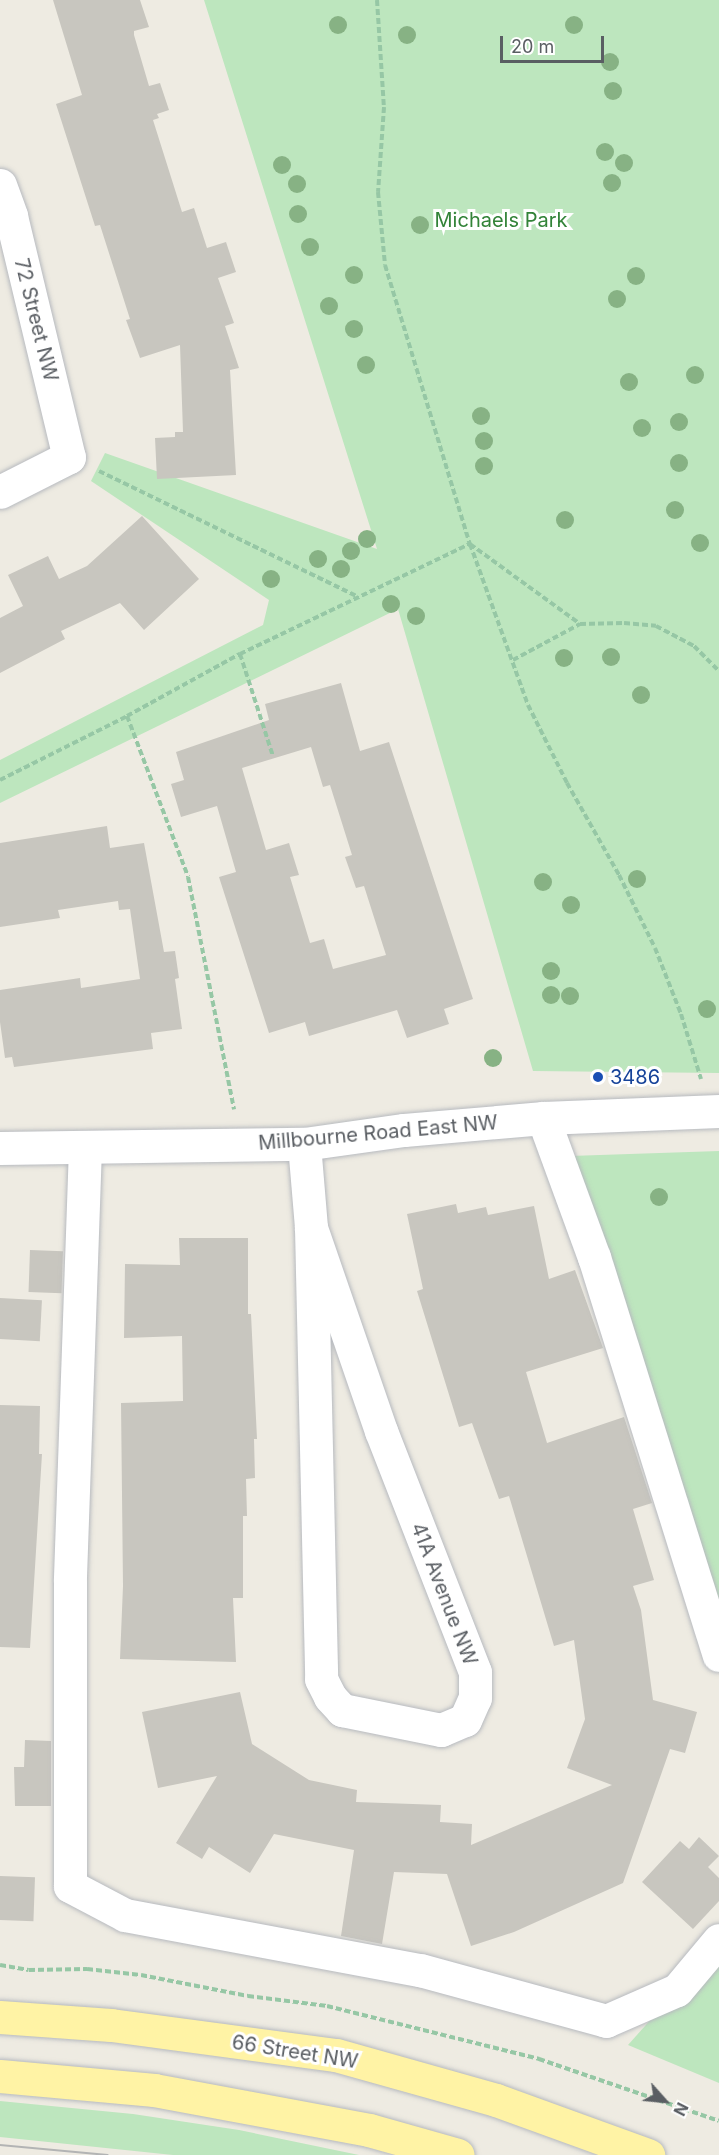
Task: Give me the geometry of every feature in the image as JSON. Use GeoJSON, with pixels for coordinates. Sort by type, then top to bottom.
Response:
{"type":"FeatureCollection","features":[{"type":"Feature","properties":{"kind":"main road","name":"66 Street NW"},"geometry":{"type":"LineString","coordinates":[[0,2017],[111,2025],[336,2055],[496,2100],[648,2155]]}},
{"type":"Feature","properties":{"kind":"main road"},"geometry":{"type":"LineString","coordinates":[[0,2076],[154,2090],[369,2130],[458,2155]]}},
{"type":"Feature","properties":{"kind":"street","name":"72 Street NW"},"geometry":{"type":"LineString","coordinates":[[0,185],[6,218],[69,457]]}},
{"type":"Feature","properties":{"kind":"street"},"geometry":{"type":"LineString","coordinates":[[0,492],[69,457]]}},
{"type":"Feature","properties":{"kind":"street","name":"Millbourne Road East NW"},"geometry":{"type":"LineString","coordinates":[[0,1148],[304,1144],[404,1130],[543,1118],[715,1111]]}},
{"type":"Feature","properties":{"kind":"street"},"geometry":{"type":"LineString","coordinates":[[543,1118],[594,1257],[719,1655]]}},
{"type":"Feature","properties":{"kind":"street","name":"41A Avenue NW"},"geometry":{"type":"LineString","coordinates":[[304,1144],[311,1228],[321,1678],[330,1697],[342,1710],[441,1730],[465,1720],[475,1698],[475,1672],[381,1431],[311,1228]]}},
{"type":"Feature","properties":{"kind":"street"},"geometry":{"type":"LineString","coordinates":[[85,1147],[70,1581],[70,1886],[125,1915],[420,1970],[606,2021],[677,1990],[719,1940]]}},
{"type":"Feature","properties":{"kind":"path"},"geometry":{"type":"LineString","coordinates":[[377,0],[384,107],[378,192],[385,266],[470,544],[533,714],[567,783],[619,875],[655,948],[715,1111]]}},
{"type":"Feature","properties":{"kind":"path"},"geometry":{"type":"LineString","coordinates":[[69,457],[358,596]]}},
{"type":"Feature","properties":{"kind":"path"},"geometry":{"type":"LineString","coordinates":[[0,780],[127,716],[240,654],[470,544]]}},
{"type":"Feature","properties":{"kind":"path"},"geometry":{"type":"LineString","coordinates":[[470,544],[580,624]]}},
{"type":"Feature","properties":{"kind":"path"},"geometry":{"type":"LineString","coordinates":[[513,660],[580,624],[624,623],[656,626],[694,646],[719,671]]}},
{"type":"Feature","properties":{"kind":"path"},"geometry":{"type":"LineString","coordinates":[[240,654],[273,756]]}},
{"type":"Feature","properties":{"kind":"path"},"geometry":{"type":"LineString","coordinates":[[127,716],[188,877],[242,1146]]}},
{"type":"Feature","properties":{"kind":"green space","name":"Michaels Park"},"geometry":{"type":"Polygon","coordinates":[[[204,0],[719,0],[719,1073],[533,1071],[398,609],[0,803],[0,760],[263,625],[269,600],[91,481],[105,453],[377,549],[204,0]]]}},
{"type":"Feature","properties":{"kind":"green space"},"geometry":{"type":"Polygon","coordinates":[[[719,1151],[719,1620],[570,1156],[719,1151]]]}},
{"type":"Feature","properties":{"kind":"green space"},"geometry":{"type":"Polygon","coordinates":[[[719,1943],[719,2083],[628,2045],[719,1943]]]}},
{"type":"Feature","properties":{"kind":"green space"},"geometry":{"type":"Polygon","coordinates":[[[0,2101],[133,2114],[239,2130],[359,2155],[173,2155],[0,2137],[0,2101]]]}},
{"type":"Feature","properties":{"kind":"building"},"geometry":{"type":"Polygon","coordinates":[[[53,0],[140,0],[149,27],[134,31],[134,35],[149,86],[160,83],[169,110],[157,114],[159,118],[153,120],[182,212],[194,208],[207,248],[226,242],[236,272],[218,278],[234,323],[225,326],[239,368],[230,370],[236,475],[157,479],[155,438],[175,437],[175,432],[183,432],[180,345],[140,358],[126,320],[130,319],[100,225],[95,226],[56,104],[82,95],[53,0]]]}},
{"type":"Feature","properties":{"kind":"building"},"geometry":{"type":"Polygon","coordinates":[[[142,516],[199,579],[144,630],[120,603],[61,631],[65,639],[0,673],[0,618],[23,606],[8,575],[48,556],[59,579],[87,566],[142,516]]]}},
{"type":"Feature","properties":{"kind":"building"},"geometry":{"type":"Polygon","coordinates":[[[341,683],[360,751],[389,742],[473,999],[444,1009],[449,1024],[407,1038],[397,1010],[309,1036],[305,1022],[269,1033],[219,877],[236,872],[217,806],[181,817],[171,784],[184,780],[176,752],[269,720],[265,704],[341,683]],[[311,747],[242,768],[266,850],[289,843],[299,875],[290,877],[310,943],[324,939],[333,969],[386,955],[364,886],[356,888],[345,857],[352,855],[330,785],[323,787],[311,747]]]}},
{"type":"Feature","properties":{"kind":"building"},"geometry":{"type":"Polygon","coordinates":[[[107,826],[110,848],[144,843],[164,952],[175,951],[179,978],[175,979],[182,1029],[151,1033],[153,1049],[14,1067],[12,1057],[5,1058],[0,1022],[0,990],[80,978],[81,988],[140,979],[130,909],[119,910],[118,901],[58,910],[60,918],[0,927],[0,843],[107,826]]]}},
{"type":"Feature","properties":{"kind":"building"},"geometry":{"type":"Polygon","coordinates":[[[456,1204],[458,1213],[486,1207],[488,1215],[534,1206],[549,1279],[575,1270],[603,1348],[526,1372],[547,1443],[624,1417],[652,1503],[633,1509],[654,1580],[633,1586],[641,1610],[653,1700],[697,1712],[685,1753],[670,1749],[623,1883],[514,1932],[471,1946],[447,1874],[394,1872],[382,1944],[341,1936],[354,1850],[274,1834],[250,1873],[209,1847],[202,1859],[176,1843],[217,1776],[158,1788],[142,1712],[240,1692],[252,1744],[309,1780],[357,1790],[356,1802],[441,1805],[440,1822],[472,1824],[471,1845],[612,1785],[567,1768],[585,1719],[574,1640],[554,1646],[509,1496],[499,1499],[472,1423],[459,1427],[417,1291],[423,1289],[407,1214],[456,1204]]]}},
{"type":"Feature","properties":{"kind":"building"},"geometry":{"type":"Polygon","coordinates":[[[179,1238],[248,1238],[248,1314],[251,1314],[257,1439],[254,1439],[255,1478],[246,1479],[247,1516],[243,1516],[243,1598],[233,1598],[236,1662],[120,1659],[123,1586],[121,1403],[183,1401],[182,1336],[124,1338],[125,1264],[180,1265],[179,1238]]]}},
{"type":"Feature","properties":{"kind":"building"},"geometry":{"type":"Polygon","coordinates":[[[30,1250],[63,1251],[62,1293],[29,1292],[30,1250]]]}},
{"type":"Feature","properties":{"kind":"building"},"geometry":{"type":"Polygon","coordinates":[[[0,1298],[42,1300],[40,1341],[0,1339],[0,1298]]]}},
{"type":"Feature","properties":{"kind":"building"},"geometry":{"type":"Polygon","coordinates":[[[0,1405],[40,1406],[39,1454],[42,1454],[30,1648],[0,1647],[0,1405]]]}},
{"type":"Feature","properties":{"kind":"building"},"geometry":{"type":"Polygon","coordinates":[[[25,1740],[51,1741],[51,1806],[15,1806],[14,1767],[24,1767],[25,1740]]]}},
{"type":"Feature","properties":{"kind":"building"},"geometry":{"type":"Polygon","coordinates":[[[699,1837],[719,1856],[708,1867],[719,1878],[719,1901],[693,1929],[642,1882],[680,1841],[689,1849],[699,1837]]]}},
{"type":"Feature","properties":{"kind":"building"},"geometry":{"type":"Polygon","coordinates":[[[0,1876],[35,1877],[33,1921],[0,1920],[0,1876]]]}},
{"type":"Feature","properties":{"kind":"tram line"},"geometry":{"type":"LineString","coordinates":[[0,2145],[108,2155]]}},
{"type":"Feature","properties":{"kind":"place","name":"3486"},"geometry":{"type":"Point","coordinates":[598,1077]}}]}
